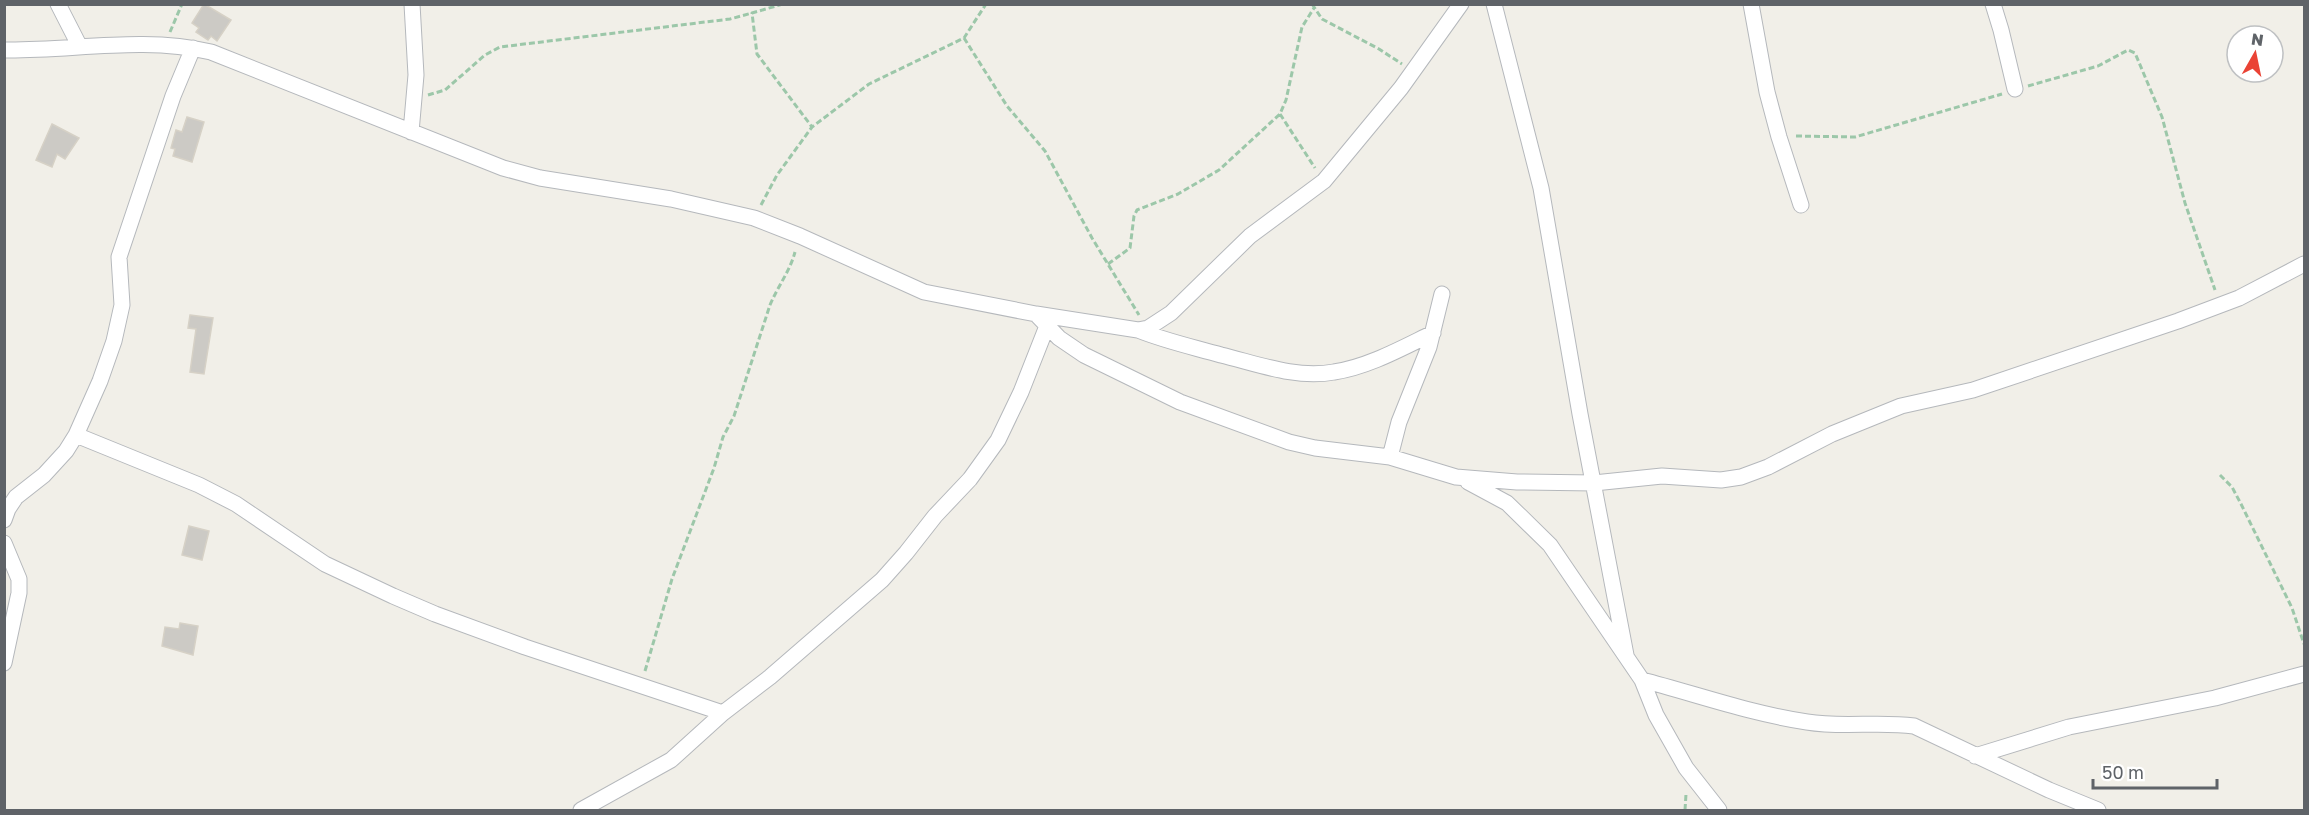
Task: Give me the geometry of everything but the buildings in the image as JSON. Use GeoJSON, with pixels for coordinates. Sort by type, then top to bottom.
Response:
{"type":"FeatureCollection","features":[{"type":"Feature","properties":{"kind":"street"},"geometry":{"type":"LineString","coordinates":[[58,4],[80,47]]}},
{"type":"Feature","properties":{"kind":"street"},"geometry":{"type":"LineString","coordinates":[[411,132],[415,100],[416,54],[412,4]]}},
{"type":"Feature","properties":{"kind":"street"},"geometry":{"type":"LineString","coordinates":[[1143,329],[1172,313],[1250,236],[1324,181],[1374,122],[1461,4]]}},
{"type":"Feature","properties":{"kind":"street"},"geometry":{"type":"LineString","coordinates":[[1494,4],[1541,188],[1626,655]]}},
{"type":"Feature","properties":{"kind":"street"},"geometry":{"type":"LineString","coordinates":[[1751,4],[1767,93],[1801,205]]}},
{"type":"Feature","properties":{"kind":"street"},"geometry":{"type":"LineString","coordinates":[[1993,4],[2015,90]]}},
{"type":"Feature","properties":{"kind":"street"},"geometry":{"type":"LineString","coordinates":[[4,50],[40,51],[80,47],[164,45],[211,52],[503,168],[540,178],[671,199],[754,218],[800,236],[924,292],[1036,314],[1143,329],[1176,344],[1258,365],[1316,374],[1335,372],[1362,364],[1433,333]]}},
{"type":"Feature","properties":{"kind":"street"},"geometry":{"type":"LineString","coordinates":[[6,512],[16,497],[56,464],[76,435],[100,381],[120,318],[123,297],[119,277],[119,257],[173,96],[193,48]]}},
{"type":"Feature","properties":{"kind":"street"},"geometry":{"type":"LineString","coordinates":[[1456,477],[1517,482],[1594,483],[1662,476],[1721,480],[1741,477],[1768,467],[1832,434],[1880,413],[2013,378],[2220,306],[2304,264]]}},
{"type":"Feature","properties":{"kind":"street"},"geometry":{"type":"LineString","coordinates":[[1390,457],[1399,422],[1422,369],[1442,294]]}},
{"type":"Feature","properties":{"kind":"street"},"geometry":{"type":"LineString","coordinates":[[1036,314],[1059,338],[1084,355],[1180,402],[1289,442],[1315,448],[1390,457],[1456,477],[1478,485],[1507,503],[1550,545],[1626,655],[1642,680],[1667,735],[1686,768],[1719,810]]}},
{"type":"Feature","properties":{"kind":"street"},"geometry":{"type":"LineString","coordinates":[[581,810],[671,760],[723,713],[770,677],[882,580],[934,516],[970,479],[998,440],[1021,392],[1047,326]]}},
{"type":"Feature","properties":{"kind":"street"},"geometry":{"type":"LineString","coordinates":[[76,435],[236,504],[325,564],[393,597],[525,647],[723,713]]}},
{"type":"Feature","properties":{"kind":"street"},"geometry":{"type":"LineString","coordinates":[[4,543],[19,579],[19,593],[4,663]]}},
{"type":"Feature","properties":{"kind":"street"},"geometry":{"type":"LineString","coordinates":[[1975,756],[2070,727],[2215,698],[2304,674]]}},
{"type":"Feature","properties":{"kind":"street"},"geometry":{"type":"LineString","coordinates":[[1642,680],[1807,722],[1914,726],[1975,756],[2098,810]]}},
{"type":"Feature","properties":{"kind":"path"},"geometry":{"type":"LineString","coordinates":[[164,45],[182,4]]}},
{"type":"Feature","properties":{"kind":"path"},"geometry":{"type":"LineString","coordinates":[[415,100],[445,90],[485,55],[500,46],[730,19],[783,4]]}},
{"type":"Feature","properties":{"kind":"path"},"geometry":{"type":"LineString","coordinates":[[754,218],[777,175],[812,127],[868,84],[964,38],[986,4]]}},
{"type":"Feature","properties":{"kind":"path"},"geometry":{"type":"LineString","coordinates":[[1108,264],[1130,248],[1134,216],[1137,210],[1178,194],[1219,170],[1280,114],[1286,100],[1302,27],[1313,6],[1322,19],[1379,49],[1412,71]]}},
{"type":"Feature","properties":{"kind":"path"},"geometry":{"type":"LineString","coordinates":[[752,13],[757,54],[812,127]]}},
{"type":"Feature","properties":{"kind":"path"},"geometry":{"type":"LineString","coordinates":[[964,38],[1007,106],[1045,151],[1143,329]]}},
{"type":"Feature","properties":{"kind":"path"},"geometry":{"type":"LineString","coordinates":[[1779,137],[1855,137],[2097,66],[2128,50],[2135,53],[2163,117],[2185,203],[2220,306]]}},
{"type":"Feature","properties":{"kind":"path"},"geometry":{"type":"LineString","coordinates":[[1280,114],[1324,181]]}},
{"type":"Feature","properties":{"kind":"path"},"geometry":{"type":"LineString","coordinates":[[641,685],[685,541],[714,468],[723,437],[734,416],[770,305],[790,268],[800,236]]}},
{"type":"Feature","properties":{"kind":"path"},"geometry":{"type":"LineString","coordinates":[[2220,475],[2232,487],[2241,504],[2292,608],[2304,644]]}}]}
